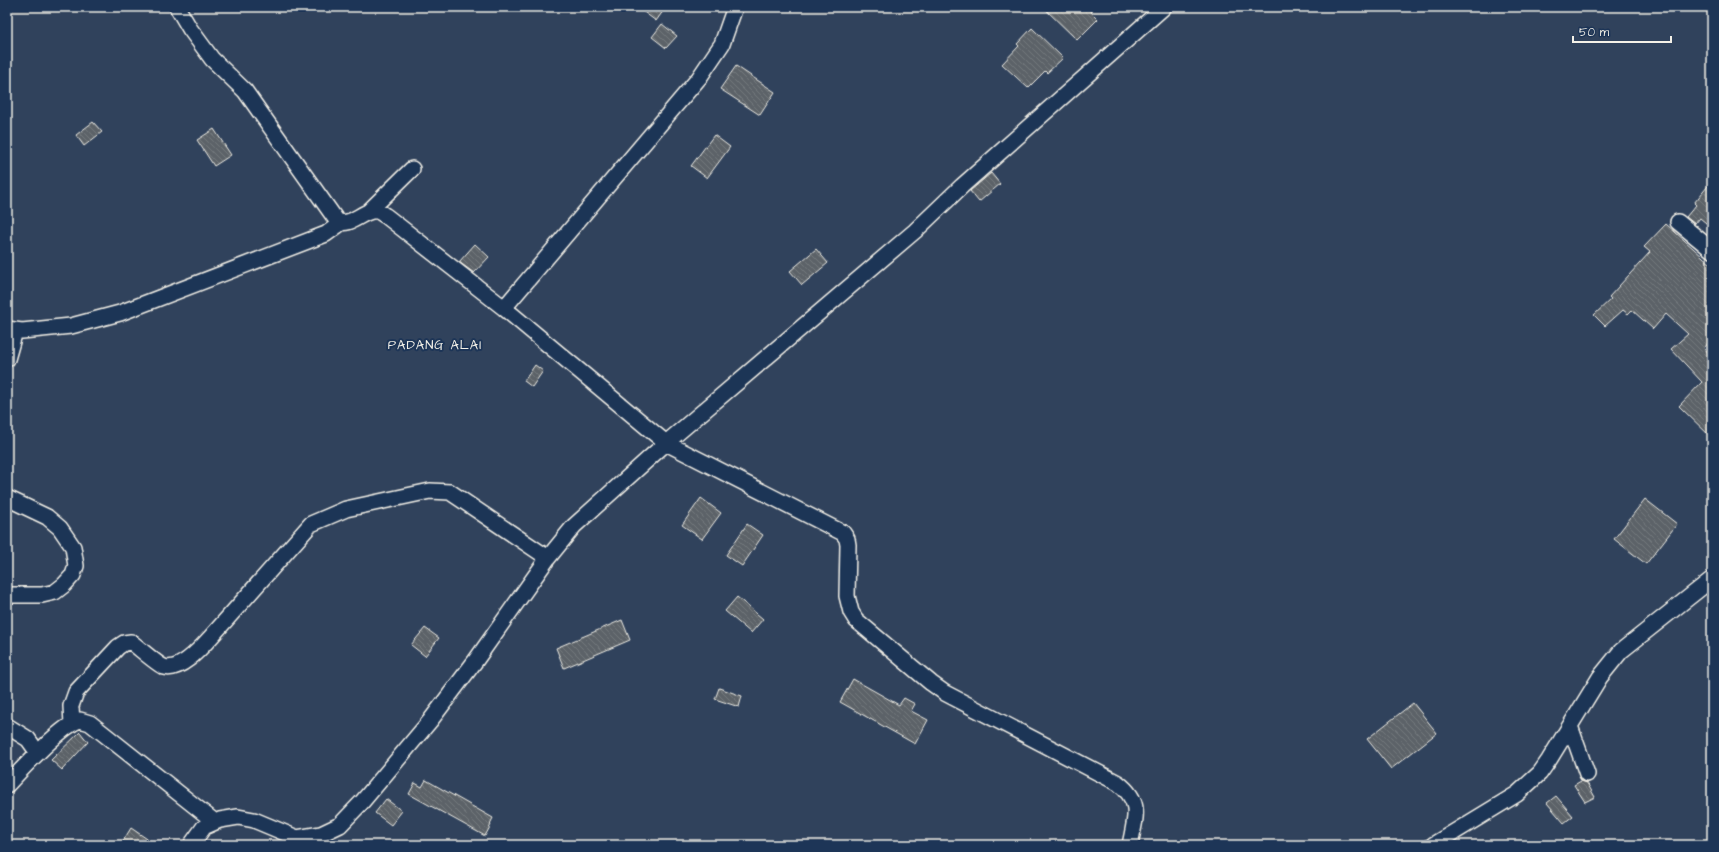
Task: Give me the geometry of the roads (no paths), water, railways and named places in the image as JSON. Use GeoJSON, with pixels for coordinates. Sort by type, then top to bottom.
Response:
{"type":"FeatureCollection","features":[{"type":"Feature","properties":{"kind":"street"},"geometry":{"type":"LineString","coordinates":[[177,7],[190,29],[212,59],[245,90],[337,221],[341,223]]}},
{"type":"Feature","properties":{"kind":"street"},"geometry":{"type":"LineString","coordinates":[[504,308],[699,78],[722,44],[735,7]]}},
{"type":"Feature","properties":{"kind":"street"},"geometry":{"type":"LineString","coordinates":[[191,845],[204,827],[215,822],[238,817],[254,820],[297,838],[321,834],[340,825],[362,802],[430,721],[476,660],[548,558],[574,526],[666,443],[915,231],[968,181],[1164,7]]}},
{"type":"Feature","properties":{"kind":"street"},"geometry":{"type":"LineString","coordinates":[[369,212],[412,169]]}},
{"type":"Feature","properties":{"kind":"street"},"geometry":{"type":"LineString","coordinates":[[7,359],[11,330],[71,326],[120,313],[326,234],[341,223],[346,223],[369,212],[378,211],[504,308],[666,443],[843,534],[847,539],[848,546],[848,604],[856,620],[945,693],[1118,783],[1126,789],[1133,798],[1136,812],[1130,845]]}},
{"type":"Feature","properties":{"kind":"street"},"geometry":{"type":"LineString","coordinates":[[1678,222],[1712,250]]}},
{"type":"Feature","properties":{"kind":"street"},"geometry":{"type":"LineString","coordinates":[[72,724],[72,706],[76,692],[118,647],[124,643],[131,642],[164,667],[172,667],[181,663],[201,648],[310,524],[346,508],[430,491],[450,492],[548,558]]}},
{"type":"Feature","properties":{"kind":"street"},"geometry":{"type":"LineString","coordinates":[[7,498],[47,517],[55,523],[73,547],[76,559],[76,566],[73,575],[55,592],[42,595],[7,595]]}},
{"type":"Feature","properties":{"kind":"street"},"geometry":{"type":"LineString","coordinates":[[1433,845],[1528,786],[1549,760],[1603,672],[1621,651],[1712,579]]}},
{"type":"Feature","properties":{"kind":"street"},"geometry":{"type":"LineString","coordinates":[[7,785],[38,753],[72,724],[80,720],[90,723],[215,822]]}},
{"type":"Feature","properties":{"kind":"street"},"geometry":{"type":"LineString","coordinates":[[7,726],[28,740],[38,753]]}},
{"type":"Feature","properties":{"kind":"street"},"geometry":{"type":"LineString","coordinates":[[1570,726],[1587,774]]}},
{"type":"Feature","properties":{"kind":"district","name":"PADANG ALAI"},"geometry":{"type":"Point","coordinates":[435,344]}}]}
